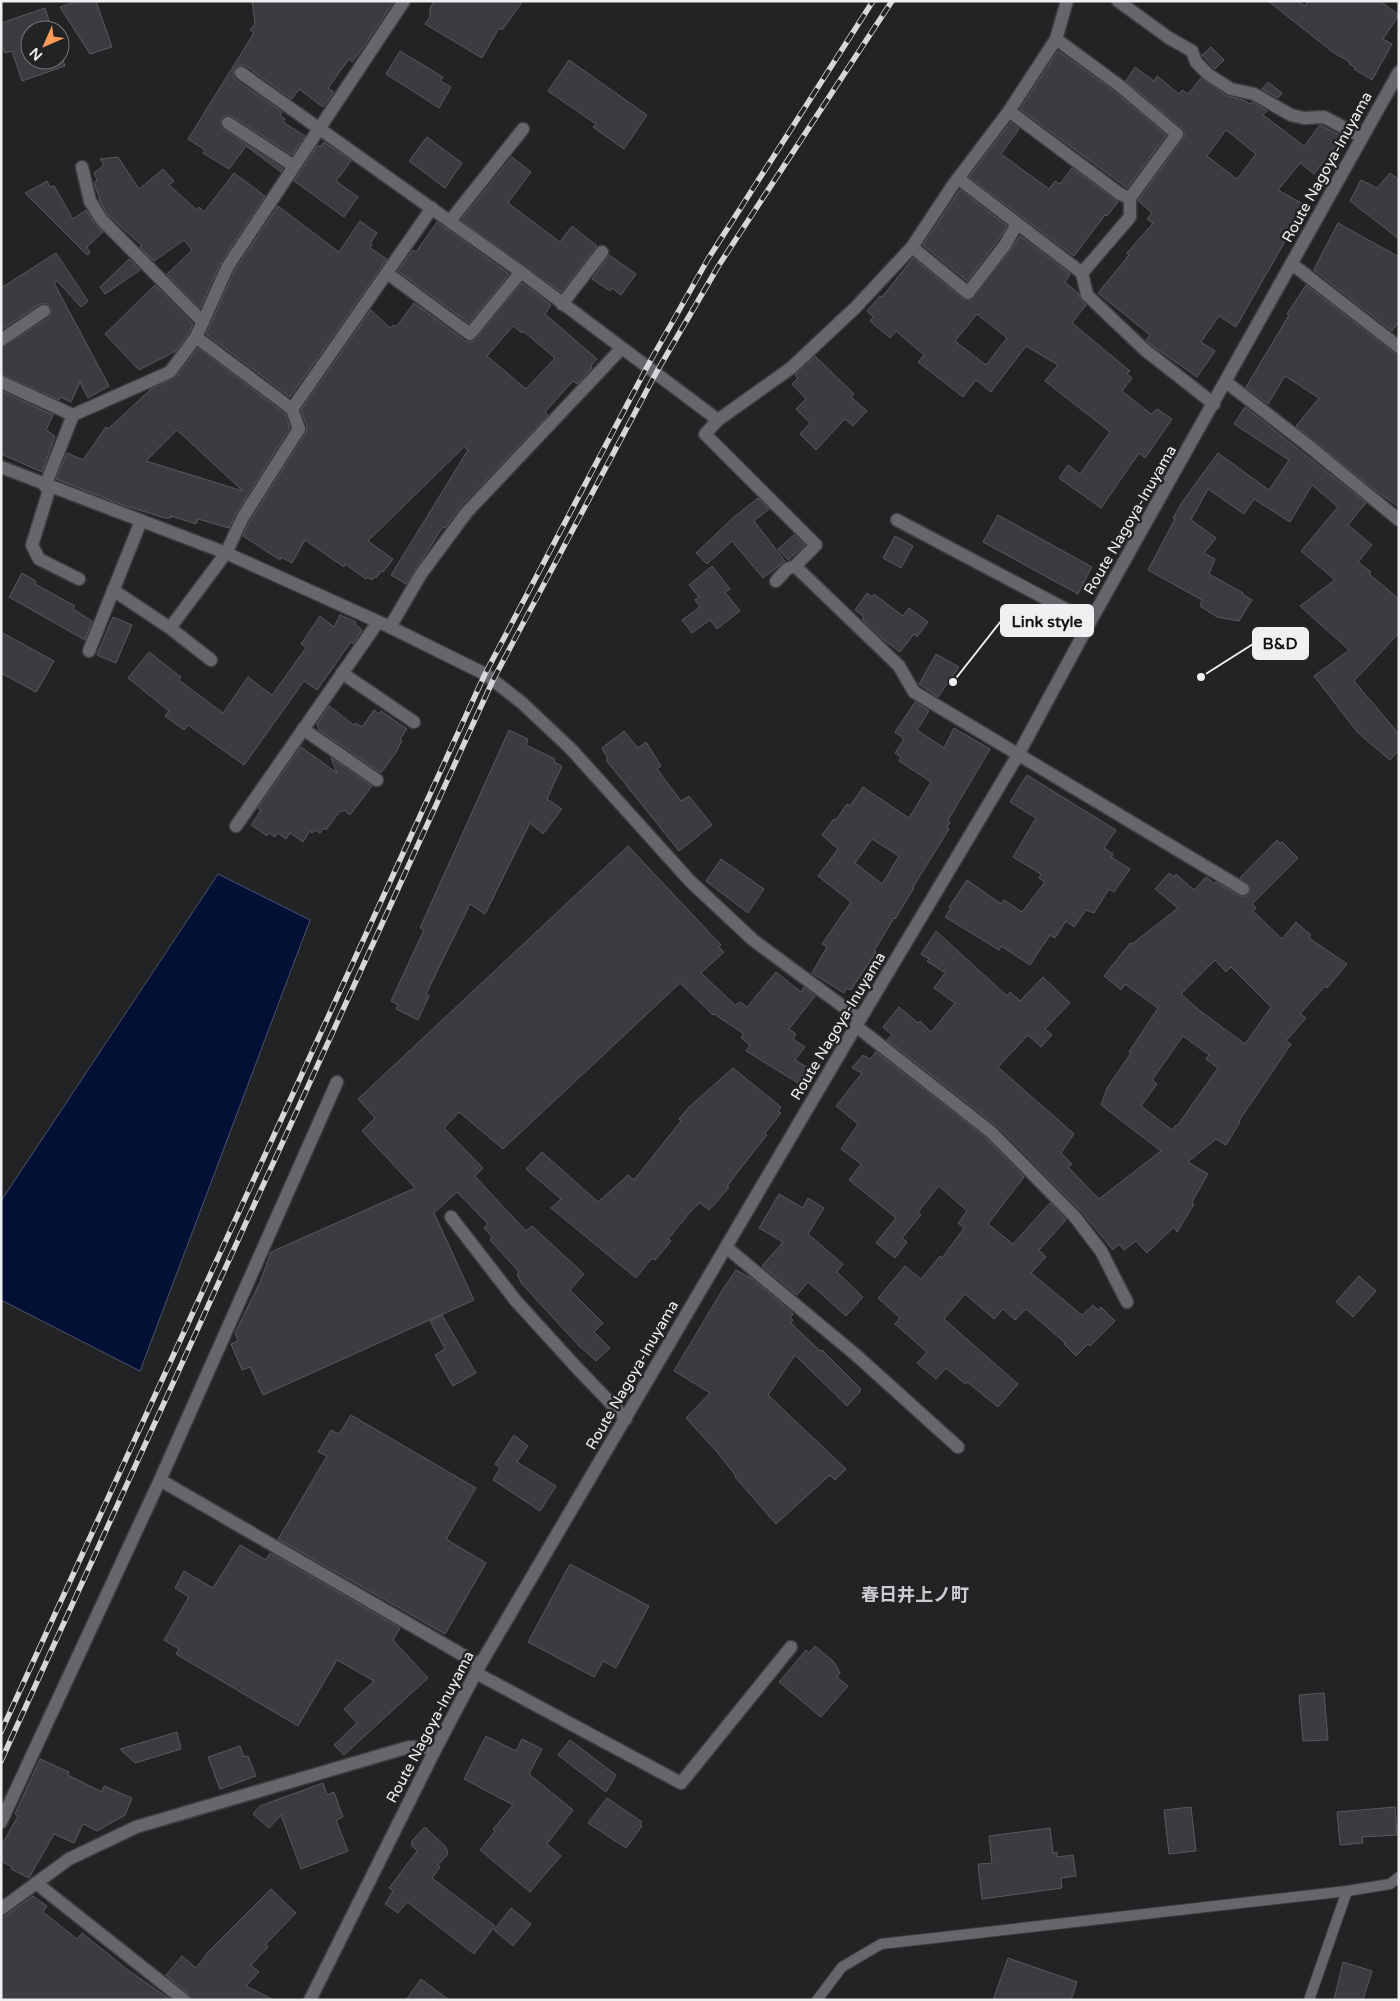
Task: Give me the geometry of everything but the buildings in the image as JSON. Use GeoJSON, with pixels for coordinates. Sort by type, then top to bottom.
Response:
{"type":"FeatureCollection","features":[{"type":"Feature","properties":{"kind":"street"},"geometry":{"type":"LineString","coordinates":[[79,579],[39,559],[32,545],[48,486],[73,415],[170,372],[196,337],[228,266],[404,1]]}},
{"type":"Feature","properties":{"kind":"street"},"geometry":{"type":"LineString","coordinates":[[776,581],[788,569],[795,566],[816,545],[705,434],[718,420],[791,368],[855,308],[912,247],[1009,111],[1056,39],[1067,1]]}},
{"type":"Feature","properties":{"kind":"street"},"geometry":{"type":"LineString","coordinates":[[1118,1],[1161,32],[1192,51],[1196,62],[1209,75],[1232,89],[1254,94],[1291,115],[1304,118],[1324,117],[1362,137]]}},
{"type":"Feature","properties":{"kind":"street"},"geometry":{"type":"LineString","coordinates":[[1056,39],[1120,86],[1176,134],[1130,198],[1130,217],[1082,273]]}},
{"type":"Feature","properties":{"kind":"street","name":"Route Nagoya-Inuyama"},"geometry":{"type":"LineString","coordinates":[[310,2000],[436,1748],[478,1669],[858,1022],[1018,755],[1090,622],[1399,72]]}},
{"type":"Feature","properties":{"kind":"street"},"geometry":{"type":"LineString","coordinates":[[242,73],[521,272],[718,420]]}},
{"type":"Feature","properties":{"kind":"street"},"geometry":{"type":"LineString","coordinates":[[1009,111],[1120,194],[1130,198]]}},
{"type":"Feature","properties":{"kind":"street"},"geometry":{"type":"LineString","coordinates":[[228,123],[294,166]]}},
{"type":"Feature","properties":{"kind":"street"},"geometry":{"type":"LineString","coordinates":[[450,221],[523,129]]}},
{"type":"Feature","properties":{"kind":"street"},"geometry":{"type":"LineString","coordinates":[[82,167],[90,201],[101,219],[203,322]]}},
{"type":"Feature","properties":{"kind":"street"},"geometry":{"type":"LineString","coordinates":[[959,179],[1082,273],[1087,295],[1145,350],[1214,404]]}},
{"type":"Feature","properties":{"kind":"street"},"geometry":{"type":"LineString","coordinates":[[292,409],[432,208]]}},
{"type":"Feature","properties":{"kind":"street"},"geometry":{"type":"LineString","coordinates":[[912,247],[968,293],[1005,245],[1017,224]]}},
{"type":"Feature","properties":{"kind":"street"},"geometry":{"type":"LineString","coordinates":[[562,304],[602,252]]}},
{"type":"Feature","properties":{"kind":"street"},"geometry":{"type":"LineString","coordinates":[[1292,264],[1399,346]]}},
{"type":"Feature","properties":{"kind":"street"},"geometry":{"type":"LineString","coordinates":[[387,273],[470,334],[521,272]]}},
{"type":"Feature","properties":{"kind":"street"},"geometry":{"type":"LineString","coordinates":[[1,340],[44,311]]}},
{"type":"Feature","properties":{"kind":"street"},"geometry":{"type":"LineString","coordinates":[[170,628],[226,553],[243,517],[299,430],[292,409],[196,337]]}},
{"type":"Feature","properties":{"kind":"street"},"geometry":{"type":"LineString","coordinates":[[236,826],[342,673],[384,624],[467,512],[622,349]]}},
{"type":"Feature","properties":{"kind":"street"},"geometry":{"type":"LineString","coordinates":[[1,382],[73,415]]}},
{"type":"Feature","properties":{"kind":"street"},"geometry":{"type":"LineString","coordinates":[[1226,382],[1305,443],[1399,520]]}},
{"type":"Feature","properties":{"kind":"street"},"geometry":{"type":"LineString","coordinates":[[1,467],[226,553],[384,624],[485,674],[522,702],[571,749],[690,881],[753,940],[858,1022],[991,1132],[1075,1217],[1101,1251],[1127,1302]]}},
{"type":"Feature","properties":{"kind":"street"},"geometry":{"type":"LineString","coordinates":[[897,520],[1090,622]]}},
{"type":"Feature","properties":{"kind":"street"},"geometry":{"type":"LineString","coordinates":[[89,651],[141,521]]}},
{"type":"Feature","properties":{"kind":"street"},"geometry":{"type":"LineString","coordinates":[[795,566],[900,666],[914,692],[1243,889]]}},
{"type":"Feature","properties":{"kind":"street"},"geometry":{"type":"LineString","coordinates":[[114,590],[170,628],[211,660]]}},
{"type":"Feature","properties":{"kind":"street"},"geometry":{"type":"LineString","coordinates":[[342,673],[414,722]]}},
{"type":"Feature","properties":{"kind":"street"},"geometry":{"type":"LineString","coordinates":[[303,729],[377,780]]}},
{"type":"Feature","properties":{"kind":"street"},"geometry":{"type":"LineString","coordinates":[[1,1822],[160,1480],[336,1082]]}},
{"type":"Feature","properties":{"kind":"street"},"geometry":{"type":"LineString","coordinates":[[452,1217],[516,1301],[626,1419]]}},
{"type":"Feature","properties":{"kind":"street"},"geometry":{"type":"LineString","coordinates":[[726,1247],[856,1355],[958,1446]]}},
{"type":"Feature","properties":{"kind":"street"},"geometry":{"type":"LineString","coordinates":[[160,1480],[478,1669],[681,1783],[791,1647]]}},
{"type":"Feature","properties":{"kind":"street"},"geometry":{"type":"LineString","coordinates":[[1,1908],[70,1859],[136,1828],[409,1746],[436,1748]]}},
{"type":"Feature","properties":{"kind":"street"},"geometry":{"type":"LineString","coordinates":[[36,1883],[184,2000]]}},
{"type":"Feature","properties":{"kind":"lane"},"geometry":{"type":"LineString","coordinates":[[817,2000],[842,1967],[881,1944],[1347,1891],[1390,1884],[1399,1877]]}},
{"type":"Feature","properties":{"kind":"lane"},"geometry":{"type":"LineString","coordinates":[[1309,2000],[1347,1891]]}},
{"type":"Feature","properties":{"kind":"water"},"geometry":{"type":"Polygon","coordinates":[[[218,874],[310,920],[140,1371],[1,1300],[1,1201],[218,874]]]}},
{"type":"Feature","properties":{"kind":"railway"},"geometry":{"type":"LineString","coordinates":[[1,1732],[485,674],[647,367],[708,259],[873,1]]}},
{"type":"Feature","properties":{"kind":"railway"},"geometry":{"type":"LineString","coordinates":[[1,1761],[493,680],[656,373],[719,265],[892,1]]}},
{"type":"Feature","properties":{"kind":"place","name":"B&D"},"geometry":{"type":"Point","coordinates":[1201,677]}},
{"type":"Feature","properties":{"kind":"place","name":"Link style"},"geometry":{"type":"Point","coordinates":[953,682]}},
{"type":"Feature","properties":{"kind":"district","name":"春日井上ノ町"},"geometry":{"type":"Point","coordinates":[915,1595]}}]}
